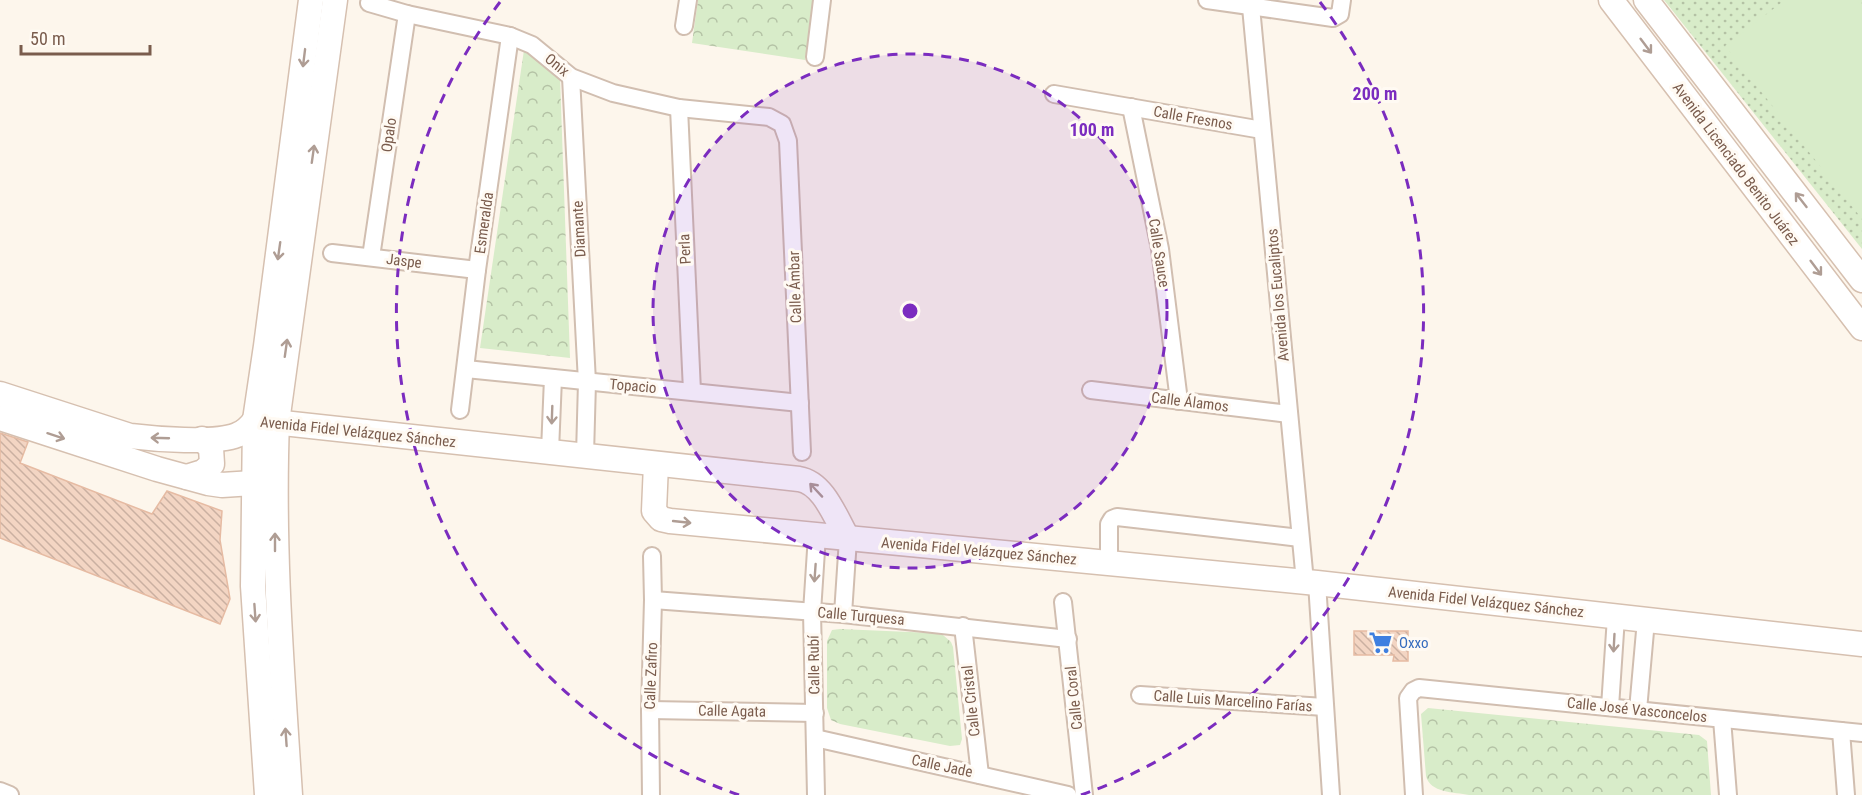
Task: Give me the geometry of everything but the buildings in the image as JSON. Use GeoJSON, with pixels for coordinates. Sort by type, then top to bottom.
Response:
{"type":"FeatureCollection","features":[{"type":"Feature","properties":{"kind":"street"},"geometry":{"type":"LineString","coordinates":[[267,795],[253,586],[264,481],[268,334],[311,0]]}},
{"type":"Feature","properties":{"kind":"street"},"geometry":{"type":"LineString","coordinates":[[266,421],[335,0]]}},
{"type":"Feature","properties":{"kind":"street"},"geometry":{"type":"LineString","coordinates":[[684,26],[688,0]]}},
{"type":"Feature","properties":{"kind":"street"},"geometry":{"type":"LineString","coordinates":[[815,57],[822,0]]}},
{"type":"Feature","properties":{"kind":"street"},"geometry":{"type":"LineString","coordinates":[[1207,0],[1333,18],[1340,14],[1342,0]]}},
{"type":"Feature","properties":{"kind":"street","name":"Avenida Licenciado Benito Juárez"},"geometry":{"type":"LineString","coordinates":[[1611,0],[1862,328]]}},
{"type":"Feature","properties":{"kind":"street","name":"Avenida Licenciado Benito Juárez"},"geometry":{"type":"LineString","coordinates":[[1646,0],[1862,280]]}},
{"type":"Feature","properties":{"kind":"street","name":"Onix"},"geometry":{"type":"LineString","coordinates":[[369,3],[407,14],[510,36],[532,45],[571,77],[613,93],[679,108],[761,115],[782,124]]}},
{"type":"Feature","properties":{"kind":"street","name":"Avenida los Eucaliptos"},"geometry":{"type":"LineString","coordinates":[[1251,7],[1300,538],[1311,583],[1325,707],[1331,795]]}},
{"type":"Feature","properties":{"kind":"street","name":"Opalo"},"geometry":{"type":"LineString","coordinates":[[371,257],[407,14]]}},
{"type":"Feature","properties":{"kind":"street","name":"Esmeralda"},"geometry":{"type":"LineString","coordinates":[[460,410],[510,36]]}},
{"type":"Feature","properties":{"kind":"street","name":"Diamante"},"geometry":{"type":"LineString","coordinates":[[571,77],[587,382],[585,455]]}},
{"type":"Feature","properties":{"kind":"street","name":"Calle Fresnos"},"geometry":{"type":"LineString","coordinates":[[1054,94],[1262,129]]}},
{"type":"Feature","properties":{"kind":"street","name":"Calle Sauce"},"geometry":{"type":"LineString","coordinates":[[1131,107],[1160,249],[1179,400]]}},
{"type":"Feature","properties":{"kind":"street","name":"Perla"},"geometry":{"type":"LineString","coordinates":[[679,108],[692,391]]}},
{"type":"Feature","properties":{"kind":"street","name":"Calle Ámbar"},"geometry":{"type":"LineString","coordinates":[[782,124],[788,141],[802,452]]}},
{"type":"Feature","properties":{"kind":"street","name":"Jaspe"},"geometry":{"type":"LineString","coordinates":[[332,253],[477,270]]}},
{"type":"Feature","properties":{"kind":"street","name":"Topacio"},"geometry":{"type":"LineString","coordinates":[[466,369],[800,403]]}},
{"type":"Feature","properties":{"kind":"street"},"geometry":{"type":"LineString","coordinates":[[550,452],[554,378]]}},
{"type":"Feature","properties":{"kind":"street","name":"Calle Álamos"},"geometry":{"type":"LineString","coordinates":[[1091,390],[1289,414]]}},
{"type":"Feature","properties":{"kind":"street","name":"Avenida Fidel Velázquez Sánchez"},"geometry":{"type":"LineString","coordinates":[[0,394],[130,436],[202,439],[236,435],[266,421],[803,480],[820,491],[848,539]]}},
{"type":"Feature","properties":{"kind":"street"},"geometry":{"type":"LineString","coordinates":[[0,418],[187,477],[222,485],[264,481]]}},
{"type":"Feature","properties":{"kind":"street"},"geometry":{"type":"LineString","coordinates":[[187,477],[203,472],[212,464],[211,448],[202,439]]}},
{"type":"Feature","properties":{"kind":"street","name":"Avenida Fidel Velázquez Sánchez"},"geometry":{"type":"LineString","coordinates":[[656,464],[654,511],[661,519],[1311,583],[1862,644]]}},
{"type":"Feature","properties":{"kind":"street"},"geometry":{"type":"LineString","coordinates":[[264,481],[275,551],[290,795]]}},
{"type":"Feature","properties":{"kind":"street"},"geometry":{"type":"LineString","coordinates":[[1109,563],[1109,524],[1115,517],[1300,538]]}},
{"type":"Feature","properties":{"kind":"street","name":"Calle Rubí"},"geometry":{"type":"LineString","coordinates":[[816,795],[812,612],[817,535]]}},
{"type":"Feature","properties":{"kind":"street"},"geometry":{"type":"LineString","coordinates":[[843,614],[848,539]]}},
{"type":"Feature","properties":{"kind":"street","name":"Calle Zafiro"},"geometry":{"type":"LineString","coordinates":[[651,795],[652,556]]}},
{"type":"Feature","properties":{"kind":"street","name":"Calle Turquesa"},"geometry":{"type":"LineString","coordinates":[[653,600],[843,614],[1068,639]]}},
{"type":"Feature","properties":{"kind":"street","name":"Calle Coral"},"geometry":{"type":"LineString","coordinates":[[1063,602],[1084,795]]}},
{"type":"Feature","properties":{"kind":"street"},"geometry":{"type":"LineString","coordinates":[[1610,707],[1616,617]]}},
{"type":"Feature","properties":{"kind":"street"},"geometry":{"type":"LineString","coordinates":[[1638,710],[1646,620]]}},
{"type":"Feature","properties":{"kind":"street","name":"Calle Cristal"},"geometry":{"type":"LineString","coordinates":[[963,626],[980,775]]}},
{"type":"Feature","properties":{"kind":"street","name":"Calle José Vasconcelos"},"geometry":{"type":"LineString","coordinates":[[1414,795],[1408,698],[1413,692],[1424,688],[1862,734]]}},
{"type":"Feature","properties":{"kind":"street","name":"Calle Luis Marcelino Farías"},"geometry":{"type":"LineString","coordinates":[[1140,695],[1325,707]]}},
{"type":"Feature","properties":{"kind":"street","name":"Calle Agata"},"geometry":{"type":"LineString","coordinates":[[650,710],[815,713]]}},
{"type":"Feature","properties":{"kind":"street"},"geometry":{"type":"LineString","coordinates":[[1722,719],[1728,795]]}},
{"type":"Feature","properties":{"kind":"street"},"geometry":{"type":"LineString","coordinates":[[1841,731],[1846,795]]}},
{"type":"Feature","properties":{"kind":"street","name":"Calle Jade"},"geometry":{"type":"LineString","coordinates":[[815,738],[1068,795]]}},
{"type":"Feature","properties":{"kind":"street"},"geometry":{"type":"LineString","coordinates":[[0,791],[10,795]]}},
{"type":"Feature","properties":{"kind":"green space"},"geometry":{"type":"Polygon","coordinates":[[[698,0],[814,0],[805,60],[692,43],[698,0]]]}},
{"type":"Feature","properties":{"kind":"green space"},"geometry":{"type":"Polygon","coordinates":[[[1664,0],[1862,0],[1862,249],[1664,0]]]}},
{"type":"Feature","properties":{"kind":"green space"},"geometry":{"type":"Polygon","coordinates":[[[1785,0],[1856,0],[1862,7],[1862,219],[1725,46],[1785,0]]]}},
{"type":"Feature","properties":{"kind":"green space"},"geometry":{"type":"Polygon","coordinates":[[[524,50],[560,78],[570,358],[480,348],[524,50]]]}},
{"type":"Feature","properties":{"kind":"green space"},"geometry":{"type":"Polygon","coordinates":[[[832,630],[933,633],[943,635],[951,642],[962,739],[960,745],[950,746],[840,724],[831,720],[827,708],[827,641],[832,630]]]}},
{"type":"Feature","properties":{"kind":"green space"},"geometry":{"type":"Polygon","coordinates":[[[1428,708],[1699,735],[1707,741],[1711,795],[1469,795],[1443,791],[1432,786],[1426,776],[1421,714],[1428,708]]]}},
{"type":"Feature","properties":{"kind":"place","name":"Oxxo"},"geometry":{"type":"Point","coordinates":[1381,643]}}]}
